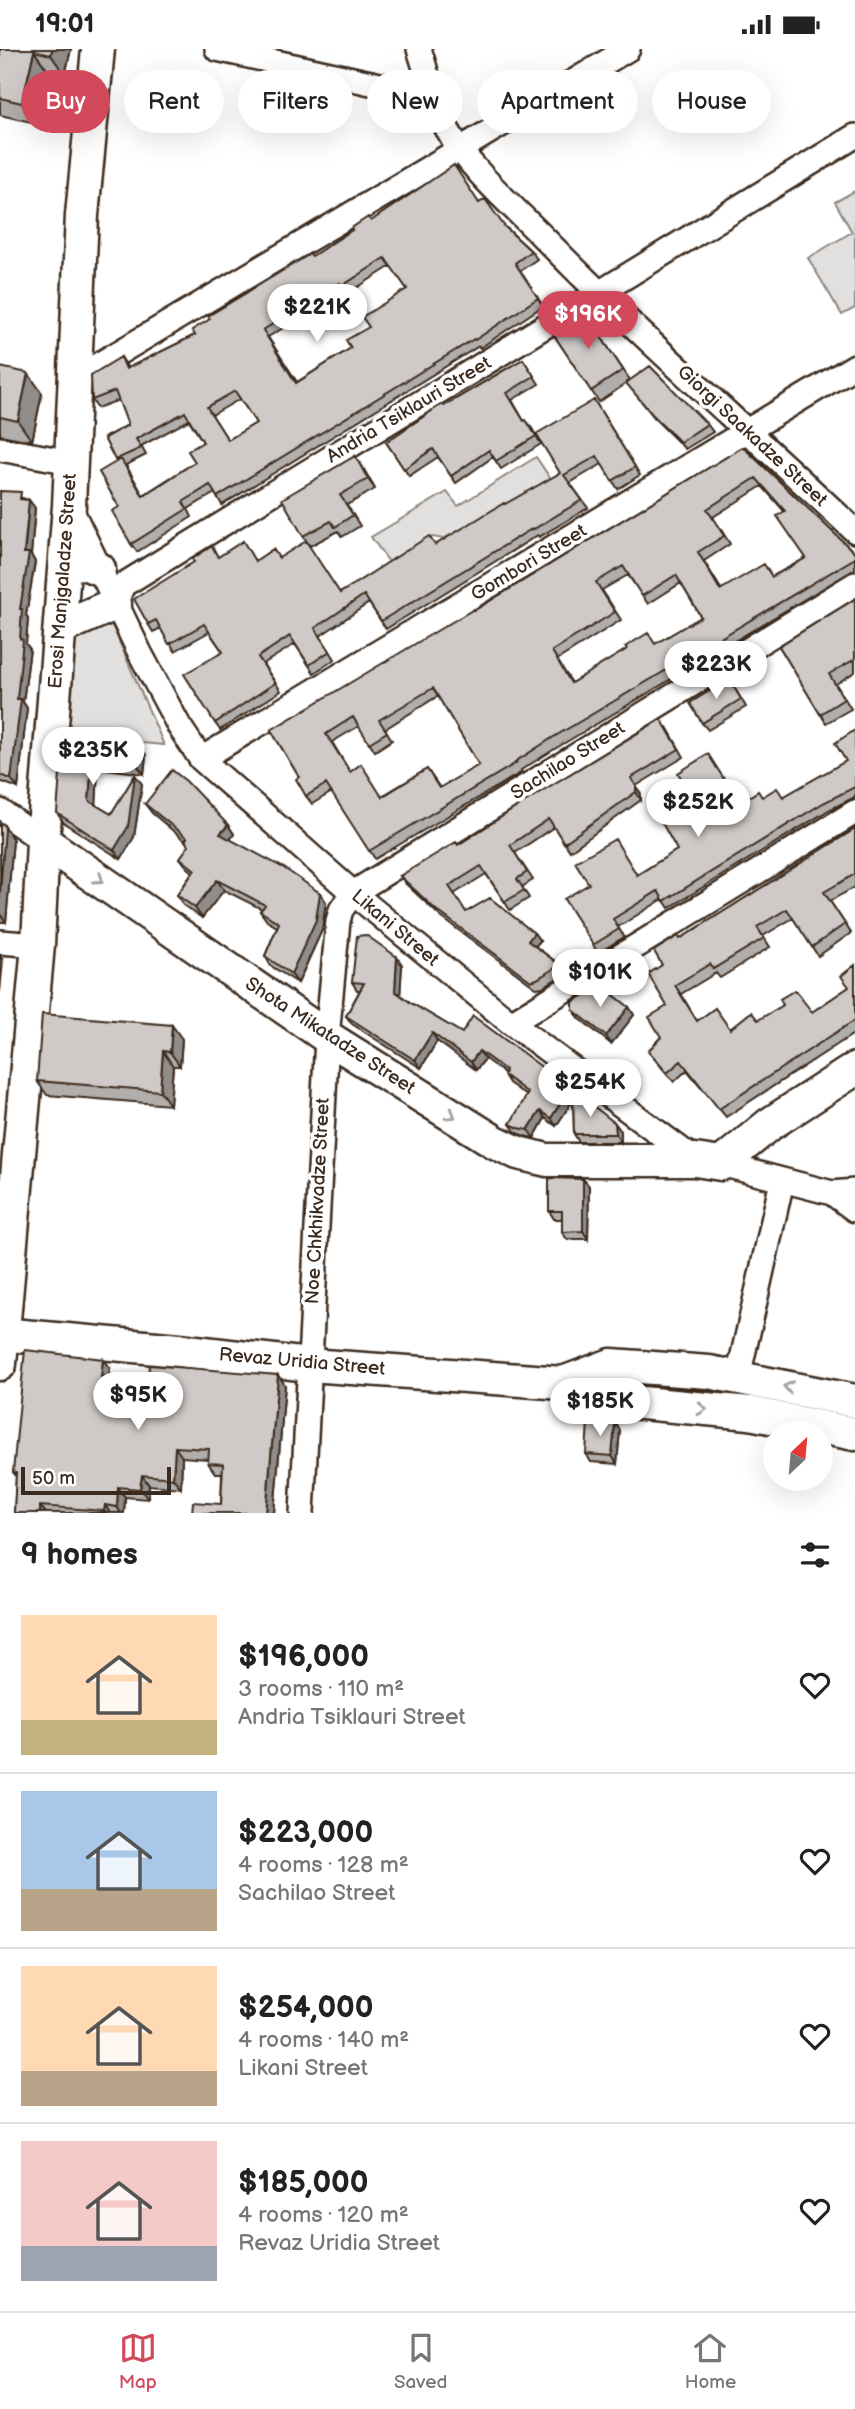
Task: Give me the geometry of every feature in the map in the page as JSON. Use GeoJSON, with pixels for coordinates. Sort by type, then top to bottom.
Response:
{"type":"FeatureCollection","features":[{"type":"Feature","properties":{"kind":"street","name":"Erosi Manjgaladze Street"},"geometry":{"type":"LineString","coordinates":[[1,1344],[9,1154],[38,945],[43,841],[69,506],[82,215],[98,49]]}},
{"type":"Feature","properties":{"kind":"street"},"geometry":{"type":"LineString","coordinates":[[217,49],[367,82]]}},
{"type":"Feature","properties":{"kind":"street","name":"Giorgi Saakadze Street"},"geometry":{"type":"LineString","coordinates":[[419,49],[426,70]]}},
{"type":"Feature","properties":{"kind":"street"},"geometry":{"type":"LineString","coordinates":[[74,380],[628,49]]}},
{"type":"Feature","properties":{"kind":"street","name":"Giorgi Saakadze Street"},"geometry":{"type":"LineString","coordinates":[[451,133],[492,186],[599,294],[855,531]]}},
{"type":"Feature","properties":{"kind":"street","name":"Andria Tsiklauri Street"},"geometry":{"type":"LineString","coordinates":[[116,604],[123,585],[855,136]]}},
{"type":"Feature","properties":{"kind":"street","name":"Gombori Street"},"geometry":{"type":"LineString","coordinates":[[201,759],[855,366]]}},
{"type":"Feature","properties":{"kind":"street"},"geometry":{"type":"LineString","coordinates":[[0,449],[71,462]]}},
{"type":"Feature","properties":{"kind":"street","name":"Likani Street"},"geometry":{"type":"LineString","coordinates":[[69,506],[179,726],[201,759],[353,893],[511,1023],[708,1162],[832,1193],[855,1191]]}},
{"type":"Feature","properties":{"kind":"street"},"geometry":{"type":"LineString","coordinates":[[64,571],[84,563],[99,569]]}},
{"type":"Feature","properties":{"kind":"street"},"geometry":{"type":"LineString","coordinates":[[64,571],[116,604]]}},
{"type":"Feature","properties":{"kind":"street","name":"Sachilao Street"},"geometry":{"type":"LineString","coordinates":[[353,893],[855,584]]}},
{"type":"Feature","properties":{"kind":"street"},"geometry":{"type":"LineString","coordinates":[[60,628],[116,604]]}},
{"type":"Feature","properties":{"kind":"street","name":"Shota Mikatadze Street"},"geometry":{"type":"LineString","coordinates":[[0,811],[327,1037],[495,1142],[518,1153],[547,1160],[708,1162]]}},
{"type":"Feature","properties":{"kind":"street"},"geometry":{"type":"LineString","coordinates":[[511,1023],[855,812]]}},
{"type":"Feature","properties":{"kind":"street","name":"Noe Chkhikvadze Street"},"geometry":{"type":"LineString","coordinates":[[302,1513],[327,1037],[338,921],[341,910],[353,893]]}},
{"type":"Feature","properties":{"kind":"street"},"geometry":{"type":"LineString","coordinates":[[0,941],[38,945]]}},
{"type":"Feature","properties":{"kind":"street"},"geometry":{"type":"LineString","coordinates":[[708,1162],[855,1069]]}},
{"type":"Feature","properties":{"kind":"street"},"geometry":{"type":"LineString","coordinates":[[738,1377],[782,1181]]}},
{"type":"Feature","properties":{"kind":"street"},"geometry":{"type":"LineString","coordinates":[[832,1193],[855,1210]]}},
{"type":"Feature","properties":{"kind":"street","name":"Revaz Uridia Street"},"geometry":{"type":"LineString","coordinates":[[1,1344],[179,1350],[309,1365],[563,1383],[609,1400],[750,1413],[855,1434]]}},
{"type":"Feature","properties":{"kind":"street"},"geometry":{"type":"LineString","coordinates":[[609,1400],[611,1365]]}},
{"type":"Feature","properties":{"kind":"street","name":"Revaz Uridia Street"},"geometry":{"type":"LineString","coordinates":[[563,1383],[611,1365],[709,1372],[855,1401]]}},
{"type":"Feature","properties":{"kind":"shaded area"},"geometry":{"type":"Polygon","coordinates":[[[855,191],[855,308],[842,315],[808,258],[852,232],[835,202],[855,191]]]}},
{"type":"Feature","properties":{"kind":"shaded area"},"geometry":{"type":"Polygon","coordinates":[[[536,457],[552,481],[443,539],[433,537],[391,565],[371,537],[447,492],[458,506],[536,457]]]}},
{"type":"Feature","properties":{"kind":"shaded area"},"geometry":{"type":"Polygon","coordinates":[[[108,616],[164,745],[59,735],[66,634],[108,616]]]}},
{"type":"Feature","properties":{"kind":"building"},"geometry":{"type":"Polygon","coordinates":[[[0,49],[52,49],[51,55],[34,51],[30,70],[21,70],[21,103],[0,98],[0,49]]]}},
{"type":"Feature","properties":{"kind":"building"},"geometry":{"type":"Polygon","coordinates":[[[454,165],[479,203],[485,199],[505,227],[531,251],[515,263],[538,298],[475,340],[217,497],[210,485],[183,502],[187,509],[131,544],[112,511],[119,507],[99,472],[121,459],[143,496],[195,462],[188,451],[203,442],[185,412],[136,439],[141,448],[115,460],[104,438],[128,425],[115,391],[92,400],[91,375],[121,357],[126,369],[195,335],[192,330],[210,319],[208,316],[310,254],[312,256],[368,217],[371,221],[454,165]],[[385,258],[342,286],[340,283],[263,330],[296,383],[351,348],[346,340],[369,327],[362,317],[407,289],[385,258]],[[235,391],[207,407],[228,440],[256,423],[235,391]]]}},
{"type":"Feature","properties":{"kind":"building"},"geometry":{"type":"Polygon","coordinates":[[[584,311],[623,370],[591,391],[552,332],[584,311]]]}},
{"type":"Feature","properties":{"kind":"building"},"geometry":{"type":"Polygon","coordinates":[[[523,359],[534,376],[507,393],[536,436],[496,461],[489,450],[451,476],[433,449],[404,469],[386,442],[442,404],[444,406],[523,359]]]}},
{"type":"Feature","properties":{"kind":"building"},"geometry":{"type":"Polygon","coordinates":[[[650,366],[707,424],[680,442],[626,383],[650,366]]]}},
{"type":"Feature","properties":{"kind":"building"},"geometry":{"type":"Polygon","coordinates":[[[0,367],[28,373],[18,421],[0,417],[0,367]]]}},
{"type":"Feature","properties":{"kind":"building"},"geometry":{"type":"Polygon","coordinates":[[[594,400],[635,467],[612,481],[597,456],[564,475],[582,500],[381,621],[364,595],[315,628],[330,651],[309,665],[290,636],[258,657],[275,683],[215,723],[184,674],[223,652],[204,624],[169,644],[156,620],[148,624],[134,599],[194,562],[192,559],[212,546],[218,557],[243,541],[255,561],[273,549],[279,558],[306,541],[340,593],[429,536],[435,545],[560,473],[536,434],[594,400]]]}},
{"type":"Feature","properties":{"kind":"building"},"geometry":{"type":"Polygon","coordinates":[[[743,447],[855,553],[855,558],[552,738],[516,763],[369,851],[326,784],[306,796],[296,779],[299,777],[271,730],[743,447]],[[756,478],[707,509],[724,536],[698,552],[720,590],[764,564],[772,577],[806,558],[777,516],[785,511],[756,478]],[[623,566],[596,582],[615,612],[552,651],[571,683],[648,633],[655,644],[701,617],[676,575],[642,596],[623,566]],[[433,688],[379,720],[387,732],[369,743],[353,717],[326,734],[350,772],[361,764],[382,797],[427,769],[439,788],[479,765],[433,688]]]}},
{"type":"Feature","properties":{"kind":"building"},"geometry":{"type":"Polygon","coordinates":[[[355,456],[368,479],[340,495],[353,515],[335,527],[331,521],[303,536],[282,499],[355,456]]]}},
{"type":"Feature","properties":{"kind":"building"},"geometry":{"type":"Polygon","coordinates":[[[0,491],[21,492],[20,499],[29,500],[24,553],[29,553],[20,609],[20,639],[23,640],[17,699],[21,699],[11,779],[0,775],[0,491]]]}},
{"type":"Feature","properties":{"kind":"building"},"geometry":{"type":"Polygon","coordinates":[[[855,599],[855,659],[829,674],[844,699],[820,714],[779,646],[855,599]]]}},
{"type":"Feature","properties":{"kind":"building"},"geometry":{"type":"Polygon","coordinates":[[[729,679],[741,699],[702,723],[690,703],[729,679]]]}},
{"type":"Feature","properties":{"kind":"building"},"geometry":{"type":"Polygon","coordinates":[[[661,719],[679,749],[631,778],[636,792],[564,843],[549,819],[510,845],[527,872],[517,879],[524,890],[505,902],[481,866],[449,886],[466,912],[490,898],[534,933],[528,941],[560,965],[537,979],[531,981],[435,909],[400,876],[456,842],[458,845],[661,719]]]}},
{"type":"Feature","properties":{"kind":"building"},"geometry":{"type":"Polygon","coordinates":[[[855,730],[855,787],[823,803],[664,901],[658,891],[613,919],[619,929],[593,945],[564,899],[589,884],[575,862],[615,839],[637,875],[677,850],[657,814],[692,795],[678,773],[708,754],[733,793],[742,787],[749,797],[758,791],[762,797],[777,788],[783,797],[846,761],[835,743],[855,730]]]}},
{"type":"Feature","properties":{"kind":"building"},"geometry":{"type":"Polygon","coordinates":[[[63,734],[93,736],[93,739],[140,746],[137,765],[92,758],[89,801],[111,814],[135,775],[128,827],[114,850],[57,813],[63,734]]]}},
{"type":"Feature","properties":{"kind":"building"},"geometry":{"type":"Polygon","coordinates":[[[172,770],[228,825],[220,834],[284,868],[320,893],[316,920],[291,974],[265,956],[279,923],[260,911],[265,905],[217,880],[195,908],[177,895],[195,870],[180,858],[189,845],[185,840],[187,838],[145,804],[172,770]]]}},
{"type":"Feature","properties":{"kind":"building"},"geometry":{"type":"Polygon","coordinates":[[[0,822],[5,829],[0,892],[0,822]]]}},
{"type":"Feature","properties":{"kind":"building"},"geometry":{"type":"Polygon","coordinates":[[[855,829],[855,874],[824,892],[845,924],[812,947],[787,909],[757,927],[764,938],[713,969],[710,964],[675,985],[697,1021],[715,1008],[730,1029],[751,1012],[758,1020],[783,1005],[780,999],[795,990],[812,1012],[849,987],[841,976],[855,965],[855,1020],[719,1109],[681,1061],[667,1073],[648,1051],[661,1037],[649,1017],[667,1006],[648,974],[662,965],[654,951],[678,936],[680,939],[855,829]]]}},
{"type":"Feature","properties":{"kind":"building"},"geometry":{"type":"Polygon","coordinates":[[[366,935],[397,957],[395,991],[411,1003],[462,1033],[473,1016],[570,1088],[551,1118],[540,1111],[528,1130],[510,1124],[528,1093],[504,1075],[505,1070],[479,1051],[471,1062],[432,1033],[415,1060],[346,1016],[364,983],[352,982],[357,936],[366,935]]]}},
{"type":"Feature","properties":{"kind":"building"},"geometry":{"type":"Polygon","coordinates":[[[601,985],[629,1007],[606,1036],[573,1010],[573,1002],[601,985]]]}},
{"type":"Feature","properties":{"kind":"building"},"geometry":{"type":"Polygon","coordinates":[[[42,1014],[172,1025],[170,1052],[163,1051],[160,1091],[37,1081],[42,1014]]]}},
{"type":"Feature","properties":{"kind":"building"},"geometry":{"type":"Polygon","coordinates":[[[573,1090],[615,1123],[616,1134],[574,1134],[573,1090]]]}},
{"type":"Feature","properties":{"kind":"building"},"geometry":{"type":"Polygon","coordinates":[[[549,1178],[583,1179],[583,1231],[562,1232],[562,1211],[549,1211],[549,1178]]]}},
{"type":"Feature","properties":{"kind":"building"},"geometry":{"type":"Polygon","coordinates":[[[25,1350],[103,1359],[101,1377],[148,1381],[149,1365],[278,1375],[266,1513],[192,1513],[193,1502],[221,1504],[223,1464],[208,1463],[209,1449],[175,1447],[173,1478],[142,1475],[140,1489],[118,1487],[117,1507],[105,1505],[104,1511],[40,1506],[40,1513],[14,1513],[16,1473],[13,1472],[25,1350]]]}},
{"type":"Feature","properties":{"kind":"building"},"geometry":{"type":"Polygon","coordinates":[[[588,1421],[615,1423],[612,1456],[586,1454],[588,1421]]]}}]}
